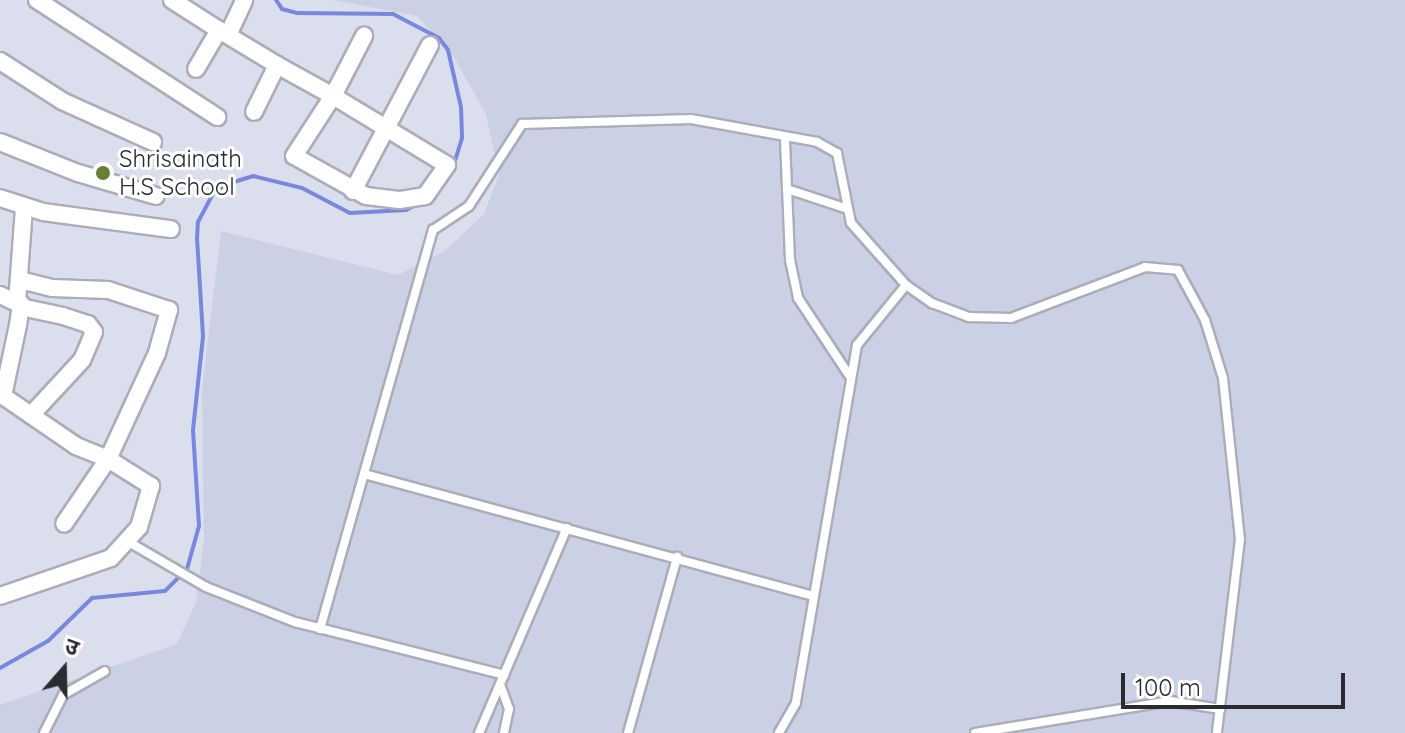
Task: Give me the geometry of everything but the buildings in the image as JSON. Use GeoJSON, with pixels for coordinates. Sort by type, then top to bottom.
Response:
{"type":"FeatureCollection","features":[{"type":"Feature","properties":{"kind":"street"},"geometry":{"type":"LineString","coordinates":[[37,0],[217,117]]}},
{"type":"Feature","properties":{"kind":"street"},"geometry":{"type":"LineString","coordinates":[[172,0],[277,65],[333,96],[447,165],[425,196],[399,200],[353,191],[294,156],[333,96],[364,36]]}},
{"type":"Feature","properties":{"kind":"street"},"geometry":{"type":"LineString","coordinates":[[196,69],[224,33],[244,0]]}},
{"type":"Feature","properties":{"kind":"street"},"geometry":{"type":"LineString","coordinates":[[353,191],[389,129],[430,45]]}},
{"type":"Feature","properties":{"kind":"street"},"geometry":{"type":"LineString","coordinates":[[0,61],[62,101],[153,142]]}},
{"type":"Feature","properties":{"kind":"street"},"geometry":{"type":"LineString","coordinates":[[254,112],[277,65]]}},
{"type":"Feature","properties":{"kind":"street"},"geometry":{"type":"LineString","coordinates":[[0,142],[78,173],[156,196]]}},
{"type":"Feature","properties":{"kind":"street"},"geometry":{"type":"LineString","coordinates":[[0,198],[24,207],[171,229]]}},
{"type":"Feature","properties":{"kind":"street"},"geometry":{"type":"LineString","coordinates":[[0,596],[111,558],[131,544],[153,493],[141,476],[2,397],[18,325],[24,207]]}},
{"type":"Feature","properties":{"kind":"street"},"geometry":{"type":"LineString","coordinates":[[19,280],[52,288],[108,290],[169,310],[157,353],[108,459],[64,524]]}},
{"type":"Feature","properties":{"kind":"street"},"geometry":{"type":"LineString","coordinates":[[0,295],[19,305],[88,324],[94,332],[82,360],[31,415]]}},
{"type":"Feature","properties":{"kind":"street"},"geometry":{"type":"LineString","coordinates":[[0,318],[18,325]]}},
{"type":"Feature","properties":{"kind":"lane"},"geometry":{"type":"LineString","coordinates":[[320,629],[433,230],[469,206],[522,124],[691,119],[785,140],[817,142],[837,153],[851,223],[906,285],[932,303],[969,317],[1011,318],[1145,267],[1178,270],[1205,320],[1223,378],[1240,539],[1217,733]]}},
{"type":"Feature","properties":{"kind":"lane"},"geometry":{"type":"LineString","coordinates":[[785,140],[790,260],[798,298],[849,375]]}},
{"type":"Feature","properties":{"kind":"lane"},"geometry":{"type":"LineString","coordinates":[[787,189],[848,209]]}},
{"type":"Feature","properties":{"kind":"lane"},"geometry":{"type":"LineString","coordinates":[[779,733],[796,703],[849,375],[857,345],[906,285]]}},
{"type":"Feature","properties":{"kind":"lane"},"geometry":{"type":"LineString","coordinates":[[364,474],[812,596]]}},
{"type":"Feature","properties":{"kind":"lane"},"geometry":{"type":"LineString","coordinates":[[479,733],[486,707],[501,687],[567,528]]}},
{"type":"Feature","properties":{"kind":"lane"},"geometry":{"type":"LineString","coordinates":[[131,544],[192,579],[320,629],[504,675]]}},
{"type":"Feature","properties":{"kind":"lane"},"geometry":{"type":"LineString","coordinates":[[628,733],[677,557]]}},
{"type":"Feature","properties":{"kind":"lane"},"geometry":{"type":"LineString","coordinates":[[44,733],[63,695],[105,671]]}},
{"type":"Feature","properties":{"kind":"lane"},"geometry":{"type":"LineString","coordinates":[[501,687],[509,709],[504,733]]}},
{"type":"Feature","properties":{"kind":"lane"},"geometry":{"type":"LineString","coordinates":[[975,733],[1170,701],[1220,709]]}},
{"type":"Feature","properties":{"kind":"shaded area"},"geometry":{"type":"Polygon","coordinates":[[[333,0],[1405,0],[1405,733],[0,733],[0,705],[177,644],[196,602],[204,542],[202,390],[221,231],[398,275],[445,251],[484,214],[499,175],[486,114],[454,57],[417,16],[333,0]]]}},
{"type":"Feature","properties":{"kind":"waterway"},"geometry":{"type":"LineString","coordinates":[[276,0],[282,9],[297,13],[393,14],[439,38],[448,50],[461,107],[462,138],[453,168]]}},
{"type":"Feature","properties":{"kind":"waterway"},"geometry":{"type":"LineString","coordinates":[[0,668],[48,641],[92,598],[165,591],[187,569],[199,526],[193,430],[203,336],[198,222],[213,194],[224,185],[253,176],[302,188],[350,213],[406,210],[420,203]]}},
{"type":"Feature","properties":{"kind":"place","name":"Shrisainath H.S School"},"geometry":{"type":"Point","coordinates":[103,173]}}]}
